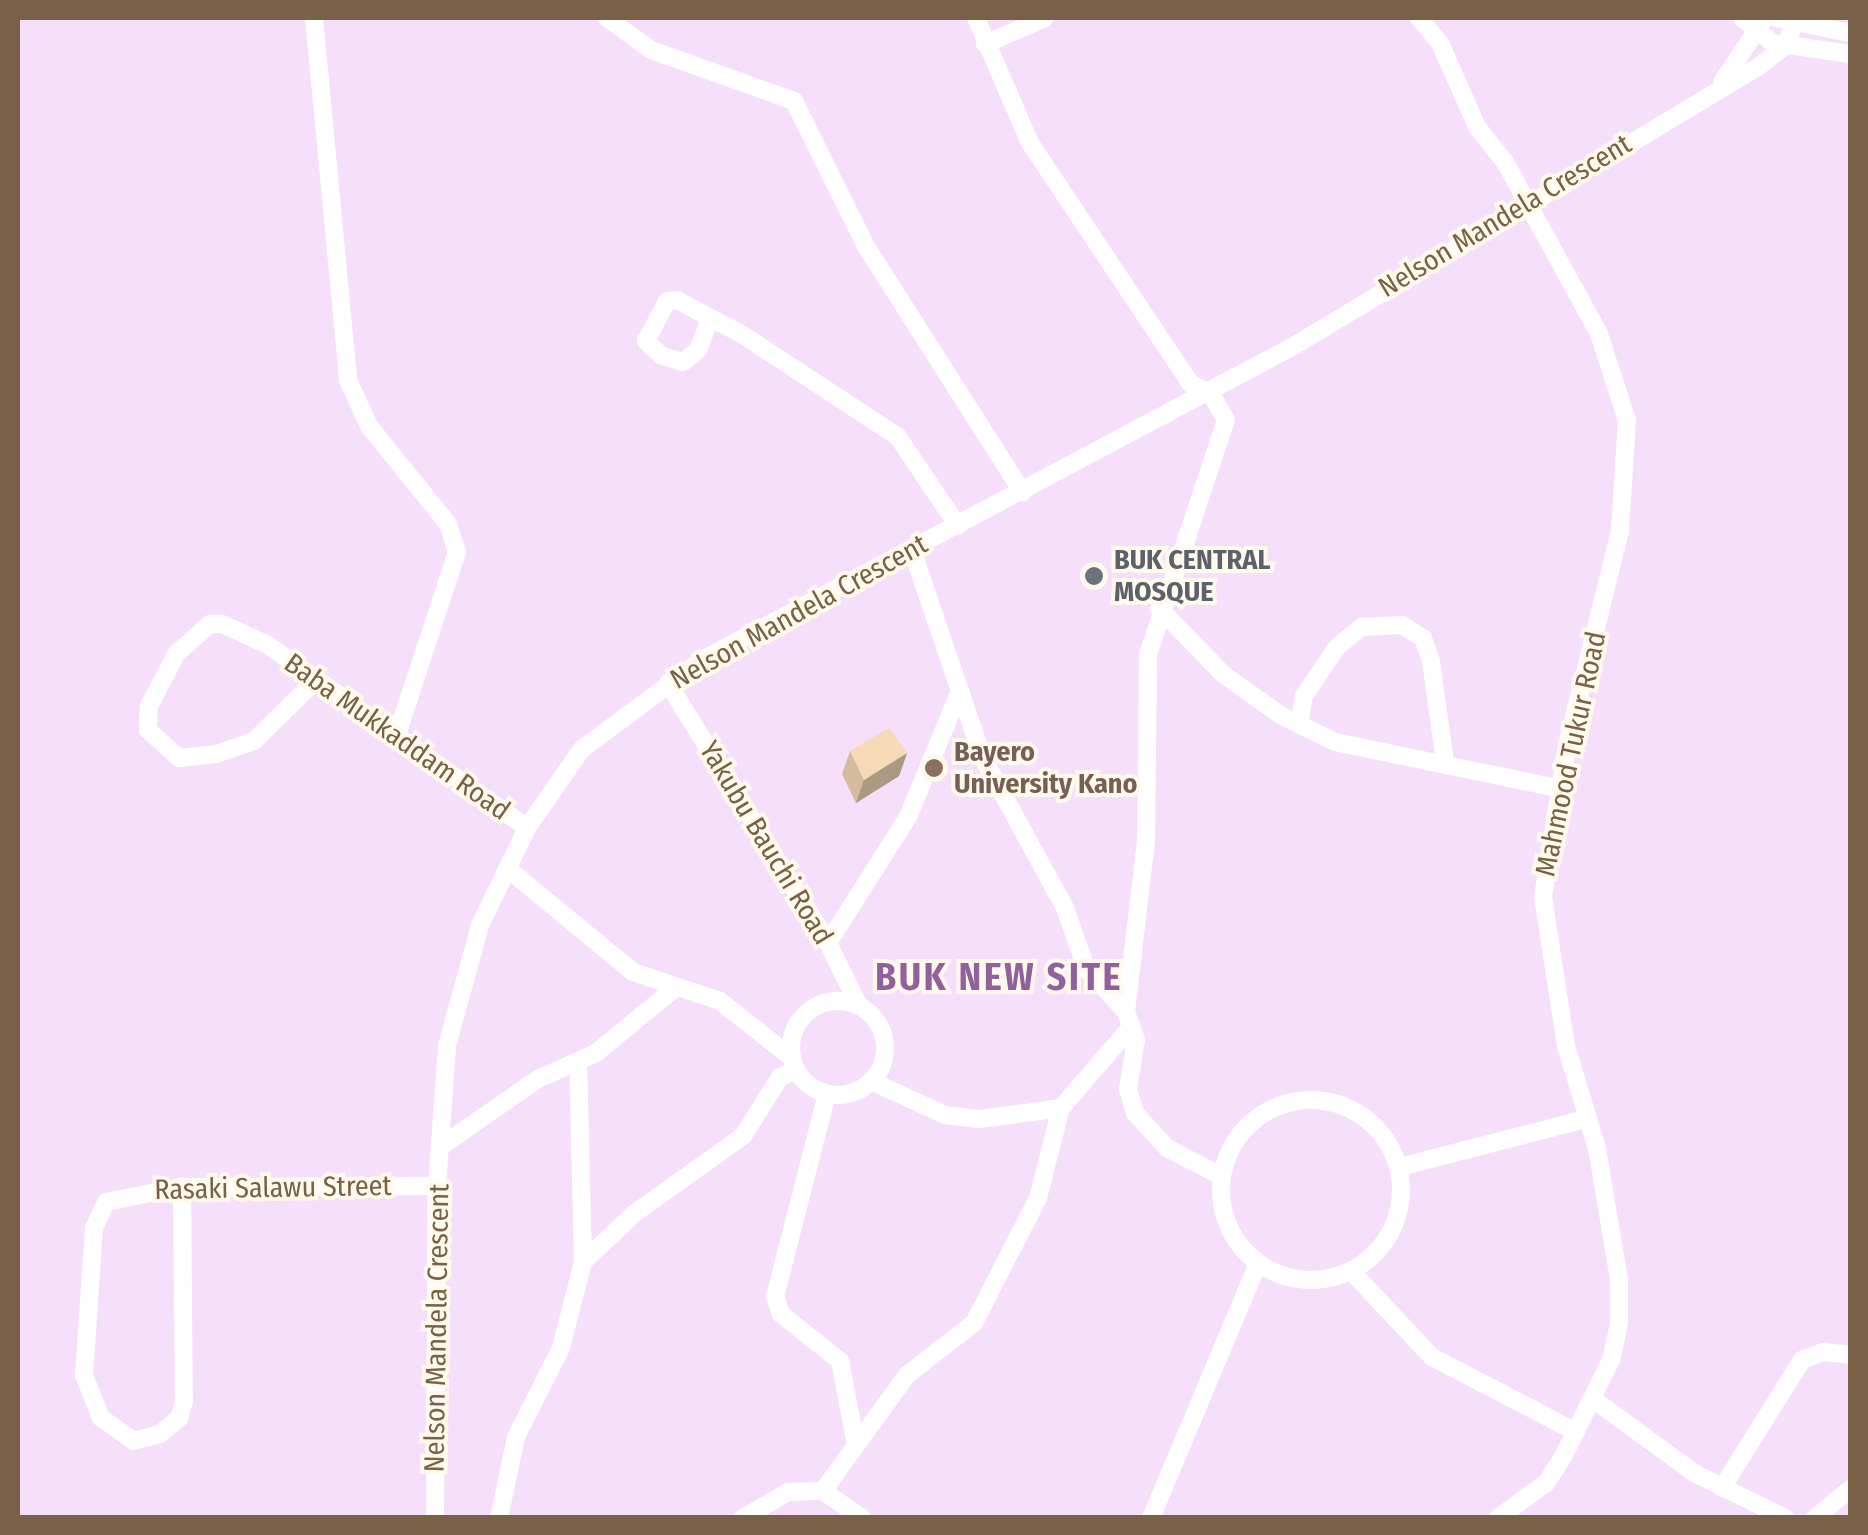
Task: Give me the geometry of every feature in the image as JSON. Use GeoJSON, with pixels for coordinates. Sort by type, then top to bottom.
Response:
{"type":"FeatureCollection","features":[{"type":"Feature","properties":{"kind":"street"},"geometry":{"type":"LineString","coordinates":[[314,18],[348,380],[369,426],[448,524],[458,552],[396,738]]}},
{"type":"Feature","properties":{"kind":"street"},"geometry":{"type":"LineString","coordinates":[[607,18],[652,50],[794,101],[867,248],[1023,493]]}},
{"type":"Feature","properties":{"kind":"street"},"geometry":{"type":"LineString","coordinates":[[976,18],[1030,143],[1191,384],[1211,394],[1226,420],[1220,449],[1159,608],[1148,655],[1146,841],[1128,1019],[1135,1053],[1128,1090],[1135,1113],[1167,1148],[1221,1176]]}},
{"type":"Feature","properties":{"kind":"street"},"geometry":{"type":"LineString","coordinates":[[985,44],[1045,18]]}},
{"type":"Feature","properties":{"kind":"street","name":"Mahmood Tukur Road"},"geometry":{"type":"LineString","coordinates":[[1419,18],[1440,43],[1477,128],[1528,205],[1599,334],[1626,420],[1620,532],[1558,788],[1542,896],[1548,962],[1584,1119],[1596,1148],[1618,1279],[1611,1360],[1546,1483],[1508,1515]]}},
{"type":"Feature","properties":{"kind":"street"},"geometry":{"type":"LineString","coordinates":[[1742,18],[1761,25],[1785,46],[1850,54]]}},
{"type":"Feature","properties":{"kind":"street"},"geometry":{"type":"LineString","coordinates":[[1785,46],[1785,21],[1850,33]]}},
{"type":"Feature","properties":{"kind":"street"},"geometry":{"type":"LineString","coordinates":[[1718,86],[1761,25]]}},
{"type":"Feature","properties":{"kind":"street","name":"Nelson Mandela Crescent"},"geometry":{"type":"LineString","coordinates":[[434,1518],[438,1186],[452,1026],[480,925],[527,828],[582,749],[668,683],[1211,394],[1785,46]]}},
{"type":"Feature","properties":{"kind":"street"},"geometry":{"type":"LineString","coordinates":[[710,319],[898,437],[958,526]]}},
{"type":"Feature","properties":{"kind":"street"},"geometry":{"type":"LineString","coordinates":[[912,550],[983,758],[1064,908],[1086,968],[1128,1019]]}},
{"type":"Feature","properties":{"kind":"street"},"geometry":{"type":"LineString","coordinates":[[1159,608],[1224,675],[1299,724],[1335,742],[1558,788]]}},
{"type":"Feature","properties":{"kind":"street","name":"Baba Mukkaddam Road"},"geometry":{"type":"LineString","coordinates":[[314,682],[254,741],[179,758],[157,744],[148,730],[150,706],[160,679],[197,633],[222,624],[268,646],[314,682],[527,828]]}},
{"type":"Feature","properties":{"kind":"street"},"geometry":{"type":"LineString","coordinates":[[1299,724],[1304,696],[1337,647],[1362,627],[1402,625],[1423,638],[1431,661],[1446,762]]}},
{"type":"Feature","properties":{"kind":"street","name":"Yakubu Bauchi Road"},"geometry":{"type":"LineString","coordinates":[[668,683],[828,943],[859,1006]]}},
{"type":"Feature","properties":{"kind":"street"},"geometry":{"type":"LineString","coordinates":[[828,943],[908,817],[960,691]]}},
{"type":"Feature","properties":{"kind":"street"},"geometry":{"type":"LineString","coordinates":[[508,868],[632,972],[720,1001],[794,1064],[827,1094],[846,1095],[871,1081],[884,1040],[859,1006],[830,1002],[804,1016],[794,1064],[780,1077],[743,1136],[649,1202],[583,1262]]}},
{"type":"Feature","properties":{"kind":"street"},"geometry":{"type":"LineString","coordinates":[[440,1147],[538,1079],[578,1062],[675,988]]}},
{"type":"Feature","properties":{"kind":"street"},"geometry":{"type":"LineString","coordinates":[[824,1490],[907,1375],[974,1323],[1038,1198],[1061,1108],[1128,1019]]}},
{"type":"Feature","properties":{"kind":"street"},"geometry":{"type":"LineString","coordinates":[[498,1518],[516,1437],[561,1348],[583,1262],[578,1062]]}},
{"type":"Feature","properties":{"kind":"street"},"geometry":{"type":"LineString","coordinates":[[871,1081],[945,1115],[980,1119],[1061,1108]]}},
{"type":"Feature","properties":{"kind":"street"},"geometry":{"type":"LineString","coordinates":[[827,1094],[775,1296],[781,1314],[840,1361],[856,1445]]}},
{"type":"Feature","properties":{"kind":"street"},"geometry":{"type":"LineString","coordinates":[[1297,1100],[1352,1110],[1375,1126],[1400,1166],[1400,1204],[1391,1232],[1351,1272],[1296,1280],[1258,1264],[1230,1232],[1221,1176],[1247,1126],[1297,1100]]}},
{"type":"Feature","properties":{"kind":"street"},"geometry":{"type":"LineString","coordinates":[[1400,1166],[1584,1119]]}},
{"type":"Feature","properties":{"kind":"street","name":"Rasaki Salawu Street"},"geometry":{"type":"LineString","coordinates":[[182,1187],[186,1382],[179,1418],[160,1434],[134,1441],[117,1434],[101,1418],[84,1375],[98,1214],[120,1196],[182,1187],[438,1186]]}},
{"type":"Feature","properties":{"kind":"street"},"geometry":{"type":"LineString","coordinates":[[1151,1518],[1258,1264]]}},
{"type":"Feature","properties":{"kind":"street"},"geometry":{"type":"LineString","coordinates":[[1351,1272],[1432,1358],[1576,1432]]}},
{"type":"Feature","properties":{"kind":"street"},"geometry":{"type":"LineString","coordinates":[[1722,1488],[1802,1360],[1823,1352],[1850,1356]]}},
{"type":"Feature","properties":{"kind":"street"},"geometry":{"type":"LineString","coordinates":[[1592,1399],[1722,1488],[1785,1518]]}},
{"type":"Feature","properties":{"kind":"street"},"geometry":{"type":"LineString","coordinates":[[1815,1518],[1850,1489]]}},
{"type":"Feature","properties":{"kind":"street"},"geometry":{"type":"LineString","coordinates":[[743,1518],[788,1492],[824,1490],[862,1518]]}},
{"type":"Feature","properties":{"kind":"shaded area","name":"Bayero University Kano"},"geometry":{"type":"Polygon","coordinates":[[[18,18],[1850,18],[1850,1517],[18,1517],[18,18]]]}},
{"type":"Feature","properties":{"kind":"building"},"geometry":{"type":"Polygon","coordinates":[[[889,728],[907,753],[864,780],[850,751],[889,728]]]}},
{"type":"Feature","properties":{"kind":"place","name":"BUK CENTRAL MOSQUE"},"geometry":{"type":"Point","coordinates":[1094,576]}},
{"type":"Feature","properties":{"kind":"place","name":"Bayero University Kano"},"geometry":{"type":"Point","coordinates":[934,768]}},
{"type":"Feature","properties":{"kind":"district","name":"BUK NEW SITE"},"geometry":{"type":"Point","coordinates":[999,978]}}]}
